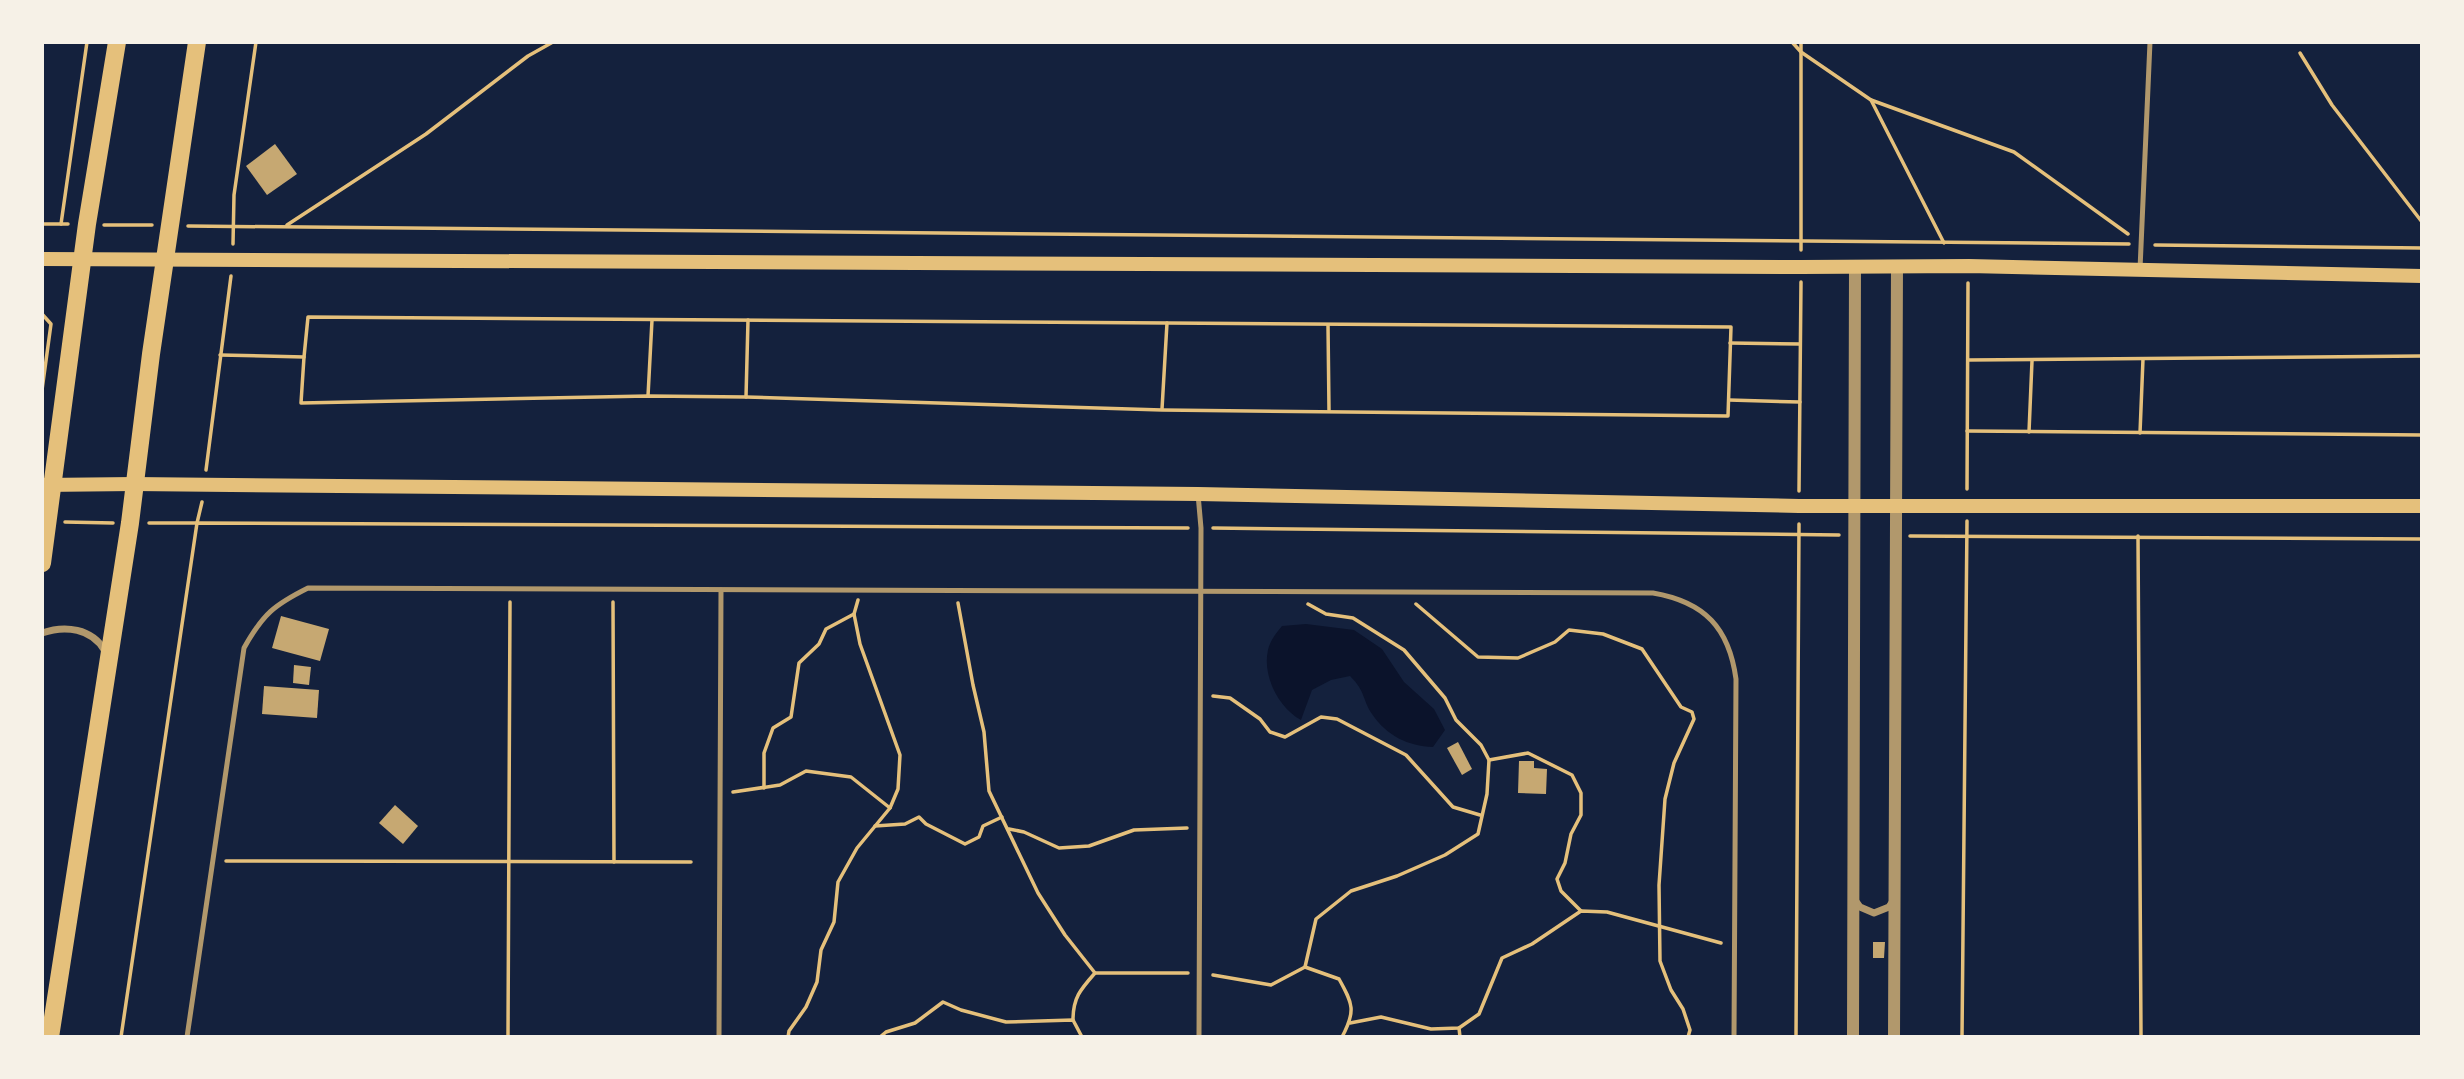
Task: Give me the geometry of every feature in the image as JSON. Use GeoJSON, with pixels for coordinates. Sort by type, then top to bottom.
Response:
{"type":"FeatureCollection","features":[{"type":"Feature","properties":{"kind":"main road"},"geometry":{"type":"LineString","coordinates":[[42,563],[48,521],[48,485],[117,42]]}},
{"type":"Feature","properties":{"kind":"main road"},"geometry":{"type":"LineString","coordinates":[[50,1037],[130,523],[169,225],[197,42]]}},
{"type":"Feature","properties":{"kind":"main road"},"geometry":{"type":"LineString","coordinates":[[42,259],[1969,266],[2422,276]]}},
{"type":"Feature","properties":{"kind":"main road"},"geometry":{"type":"LineString","coordinates":[[48,485],[1198,494],[1799,506],[2422,506]]}},
{"type":"Feature","properties":{"kind":"street"},"geometry":{"type":"LineString","coordinates":[[1894,1037],[1897,266]]}},
{"type":"Feature","properties":{"kind":"street"},"geometry":{"type":"LineString","coordinates":[[1853,1037],[1855,267]]}},
{"type":"Feature","properties":{"kind":"street"},"geometry":{"type":"LineString","coordinates":[[42,633],[58,628],[88,634],[101,643],[109,658]]}},
{"type":"Feature","properties":{"kind":"street"},"geometry":{"type":"LineString","coordinates":[[1854,893],[1860,907],[1874,913],[1889,907],[1895,892]]}},
{"type":"Feature","properties":{"kind":"lane"},"geometry":{"type":"LineString","coordinates":[[2140,269],[2150,42]]}},
{"type":"Feature","properties":{"kind":"lane"},"geometry":{"type":"LineString","coordinates":[[1198,494],[1201,528],[1199,1037]]}},
{"type":"Feature","properties":{"kind":"lane"},"geometry":{"type":"LineString","coordinates":[[187,1037],[244,648],[257,625],[273,607],[308,588],[1653,593],[1672,596],[1693,606],[1717,625],[1732,653],[1736,679],[1734,1037]]}},
{"type":"Feature","properties":{"kind":"lane"},"geometry":{"type":"LineString","coordinates":[[719,1037],[721,590]]}},
{"type":"Feature","properties":{"kind":"path"},"geometry":{"type":"LineString","coordinates":[[61,224],[87,42]]}},
{"type":"Feature","properties":{"kind":"path"},"geometry":{"type":"LineString","coordinates":[[121,1037],[197,523],[206,485],[233,261],[234,195],[256,42]]}},
{"type":"Feature","properties":{"kind":"path"},"geometry":{"type":"LineString","coordinates":[[286,227],[426,134],[528,56],[553,42]]}},
{"type":"Feature","properties":{"kind":"path"},"geometry":{"type":"LineString","coordinates":[[1792,42],[1801,52],[1871,100],[2014,152],[2142,244]]}},
{"type":"Feature","properties":{"kind":"path"},"geometry":{"type":"LineString","coordinates":[[1796,1037],[1801,42]]}},
{"type":"Feature","properties":{"kind":"path"},"geometry":{"type":"LineString","coordinates":[[2300,53],[2332,105],[2422,222]]}},
{"type":"Feature","properties":{"kind":"path"},"geometry":{"type":"LineString","coordinates":[[1871,100],[1944,243]]}},
{"type":"Feature","properties":{"kind":"path"},"geometry":{"type":"LineString","coordinates":[[42,224],[2422,248]]}},
{"type":"Feature","properties":{"kind":"path"},"geometry":{"type":"LineString","coordinates":[[1962,1037],[1969,243]]}},
{"type":"Feature","properties":{"kind":"path"},"geometry":{"type":"LineString","coordinates":[[42,314],[51,324],[42,390]]}},
{"type":"Feature","properties":{"kind":"path"},"geometry":{"type":"LineString","coordinates":[[308,317],[652,320],[1731,327],[1728,416],[1163,410],[648,396],[301,403],[308,317]]}},
{"type":"Feature","properties":{"kind":"path"},"geometry":{"type":"LineString","coordinates":[[648,396],[652,320]]}},
{"type":"Feature","properties":{"kind":"path"},"geometry":{"type":"LineString","coordinates":[[746,397],[748,320]]}},
{"type":"Feature","properties":{"kind":"path"},"geometry":{"type":"LineString","coordinates":[[1163,410],[1167,323]]}},
{"type":"Feature","properties":{"kind":"path"},"geometry":{"type":"LineString","coordinates":[[1328,324],[1329,410]]}},
{"type":"Feature","properties":{"kind":"path"},"geometry":{"type":"LineString","coordinates":[[1730,342],[1801,344]]}},
{"type":"Feature","properties":{"kind":"path"},"geometry":{"type":"LineString","coordinates":[[220,355],[304,357]]}},
{"type":"Feature","properties":{"kind":"path"},"geometry":{"type":"LineString","coordinates":[[1968,360],[2422,356]]}},
{"type":"Feature","properties":{"kind":"path"},"geometry":{"type":"LineString","coordinates":[[2140,433],[2143,359]]}},
{"type":"Feature","properties":{"kind":"path"},"geometry":{"type":"LineString","coordinates":[[2029,432],[2032,360]]}},
{"type":"Feature","properties":{"kind":"path"},"geometry":{"type":"LineString","coordinates":[[1729,400],[1800,402]]}},
{"type":"Feature","properties":{"kind":"path"},"geometry":{"type":"LineString","coordinates":[[1968,431],[2422,435]]}},
{"type":"Feature","properties":{"kind":"path"},"geometry":{"type":"LineString","coordinates":[[48,521],[1201,528],[1856,536]]}},
{"type":"Feature","properties":{"kind":"path"},"geometry":{"type":"LineString","coordinates":[[1896,536],[2422,538]]}},
{"type":"Feature","properties":{"kind":"path"},"geometry":{"type":"LineString","coordinates":[[2138,536],[2141,1037]]}},
{"type":"Feature","properties":{"kind":"path"},"geometry":{"type":"LineString","coordinates":[[508,1037],[510,590]]}},
{"type":"Feature","properties":{"kind":"path"},"geometry":{"type":"LineString","coordinates":[[613,590],[614,862]]}},
{"type":"Feature","properties":{"kind":"path"},"geometry":{"type":"LineString","coordinates":[[788,1037],[817,982],[821,950],[834,922],[838,883],[857,848],[890,808],[898,789],[900,755],[860,644],[854,614],[860,590]]}},
{"type":"Feature","properties":{"kind":"path"},"geometry":{"type":"LineString","coordinates":[[957,590],[984,732],[989,791],[1038,893],[1065,935],[1096,974]]}},
{"type":"Feature","properties":{"kind":"path"},"geometry":{"type":"LineString","coordinates":[[1297,592],[1308,605],[1326,614],[1353,618],[1404,650],[1445,698],[1456,720],[1481,745],[1489,760],[1478,834],[1445,855],[1397,876],[1351,891],[1316,919],[1306,967]]}},
{"type":"Feature","properties":{"kind":"path"},"geometry":{"type":"LineString","coordinates":[[1401,592],[1478,657],[1518,659],[1555,642],[1569,631],[1603,634],[1642,649],[1681,707],[1692,712],[1694,719],[1674,763],[1665,799],[1659,885],[1660,961],[1671,990],[1683,1009],[1690,1030],[1688,1037]]}},
{"type":"Feature","properties":{"kind":"path"},"geometry":{"type":"LineString","coordinates":[[764,788],[764,753],[773,728],[791,717],[799,663],[819,644],[827,629],[854,614]]}},
{"type":"Feature","properties":{"kind":"path"},"geometry":{"type":"LineString","coordinates":[[1200,695],[1230,698],[1260,719],[1270,732],[1285,737],[1321,717],[1337,719],[1405,755],[1453,807],[1480,815]]}},
{"type":"Feature","properties":{"kind":"path"},"geometry":{"type":"LineString","coordinates":[[1489,760],[1528,753],[1572,775],[1581,793],[1581,815],[1571,834],[1565,863],[1557,879],[1561,891],[1581,911]]}},
{"type":"Feature","properties":{"kind":"path"},"geometry":{"type":"LineString","coordinates":[[720,792],[780,785],[806,771],[851,777],[890,808]]}},
{"type":"Feature","properties":{"kind":"path"},"geometry":{"type":"LineString","coordinates":[[875,826],[905,824],[919,817],[926,824],[965,844],[979,837],[983,826],[1002,817]]}},
{"type":"Feature","properties":{"kind":"path"},"geometry":{"type":"LineString","coordinates":[[1007,828],[1024,832],[1059,848],[1089,846],[1134,830],[1199,827]]}},
{"type":"Feature","properties":{"kind":"path"},"geometry":{"type":"LineString","coordinates":[[213,861],[691,862]]}},
{"type":"Feature","properties":{"kind":"path"},"geometry":{"type":"LineString","coordinates":[[1350,1023],[1381,1017],[1431,1029],[1459,1028],[1479,1014],[1502,958],[1532,944],[1581,911],[1607,912],[1734,946]]}},
{"type":"Feature","properties":{"kind":"path"},"geometry":{"type":"LineString","coordinates":[[1082,1037],[1073,1020],[1073,1004],[1082,988],[1096,974],[1199,973],[1271,985],[1306,967],[1339,979],[1352,1002],[1350,1023],[1342,1037]]}},
{"type":"Feature","properties":{"kind":"path"},"geometry":{"type":"LineString","coordinates":[[880,1037],[886,1032],[915,1023],[943,1002],[961,1010],[1006,1022],[1073,1020]]}},
{"type":"Feature","properties":{"kind":"path"},"geometry":{"type":"LineString","coordinates":[[1459,1028],[1460,1037]]}},
{"type":"Feature","properties":{"kind":"water"},"geometry":{"type":"Polygon","coordinates":[[[1306,624],[1354,630],[1382,649],[1404,682],[1434,709],[1445,730],[1433,747],[1415,745],[1391,734],[1372,714],[1359,687],[1350,676],[1331,680],[1312,690],[1301,720],[1293,715],[1279,699],[1270,680],[1268,650],[1282,626],[1306,624]]]}},
{"type":"Feature","properties":{"kind":"building"},"geometry":{"type":"Polygon","coordinates":[[[275,144],[297,174],[267,195],[246,166],[275,144]]]}},
{"type":"Feature","properties":{"kind":"building"},"geometry":{"type":"Polygon","coordinates":[[[281,616],[329,629],[320,661],[272,648],[281,616]]]}},
{"type":"Feature","properties":{"kind":"building"},"geometry":{"type":"Polygon","coordinates":[[[294,665],[311,667],[309,685],[293,683],[294,665]]]}},
{"type":"Feature","properties":{"kind":"building"},"geometry":{"type":"Polygon","coordinates":[[[264,686],[319,690],[317,718],[262,714],[264,686]]]}},
{"type":"Feature","properties":{"kind":"building"},"geometry":{"type":"Polygon","coordinates":[[[1458,742],[1472,769],[1462,775],[1447,748],[1458,742]]]}},
{"type":"Feature","properties":{"kind":"building"},"geometry":{"type":"Polygon","coordinates":[[[1519,761],[1534,761],[1534,768],[1547,769],[1546,794],[1518,793],[1519,761]]]}},
{"type":"Feature","properties":{"kind":"building"},"geometry":{"type":"Polygon","coordinates":[[[395,805],[418,826],[403,844],[379,823],[395,805]]]}},
{"type":"Feature","properties":{"kind":"building"},"geometry":{"type":"Polygon","coordinates":[[[1873,942],[1885,942],[1884,958],[1873,958],[1873,942]]]}}]}
